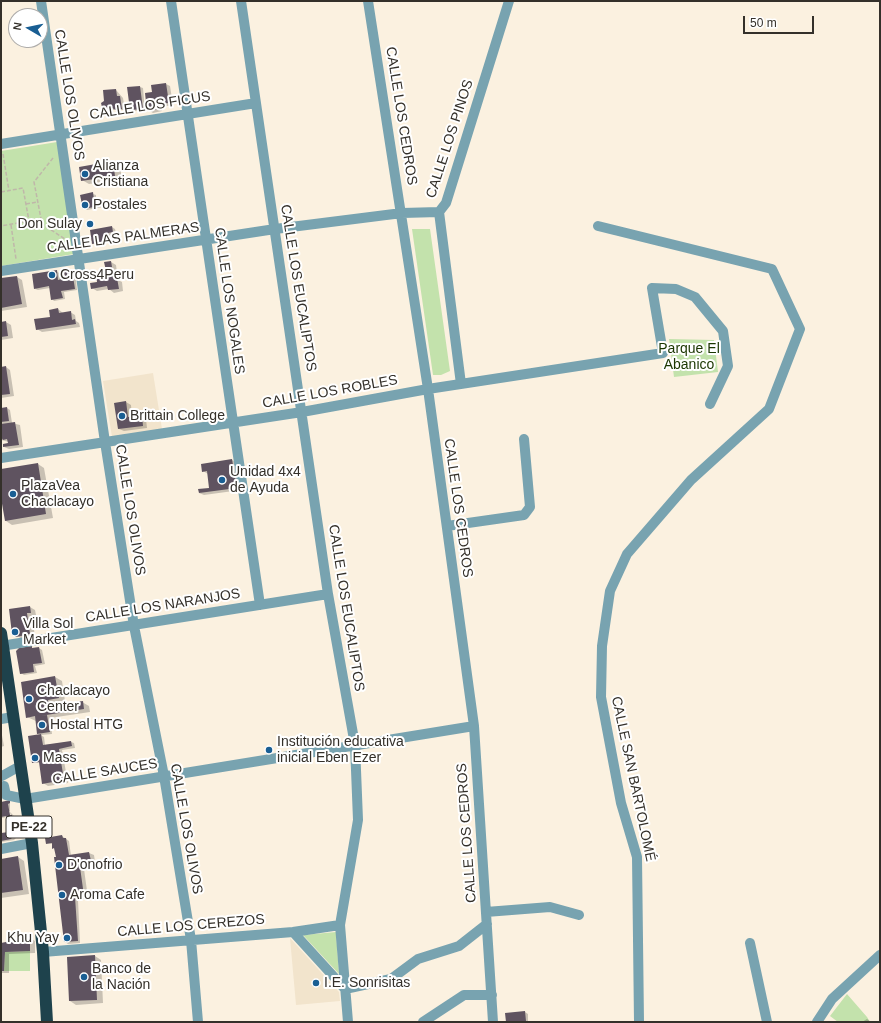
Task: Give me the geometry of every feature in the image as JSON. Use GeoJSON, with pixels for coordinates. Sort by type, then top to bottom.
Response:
{"type":"FeatureCollection","features":[{"type":"Feature","properties":{"kind":"highway","name":"PE-22"},"geometry":{"type":"LineString","coordinates":[[1,632],[32,843],[43,952],[47,1022]]}},
{"type":"Feature","properties":{"kind":"street","name":"CALLE LOS OLIVOS"},"geometry":{"type":"LineString","coordinates":[[41,1],[105,442],[134,626],[164,776],[191,940],[198,1022]]}},
{"type":"Feature","properties":{"kind":"street","name":"CALLE LOS NOGALES"},"geometry":{"type":"LineString","coordinates":[[171,1],[260,605]]}},
{"type":"Feature","properties":{"kind":"street","name":"CALLE LOS EUCALIPTOS"},"geometry":{"type":"LineString","coordinates":[[241,1],[328,594],[355,745],[358,820],[340,926],[348,1022]]}},
{"type":"Feature","properties":{"kind":"street","name":"CALLE LOS CEDROS"},"geometry":{"type":"LineString","coordinates":[[368,1],[402,213],[428,389],[474,726],[493,1022]]}},
{"type":"Feature","properties":{"kind":"street","name":"CALLE LOS PINOS"},"geometry":{"type":"LineString","coordinates":[[461,384],[439,212],[446,203],[509,1]]}},
{"type":"Feature","properties":{"kind":"street","name":"CALLE LOS FICUS"},"geometry":{"type":"LineString","coordinates":[[1,144],[256,103]]}},
{"type":"Feature","properties":{"kind":"street","name":"CALLE LAS PALMERAS"},"geometry":{"type":"LineString","coordinates":[[1,271],[274,229],[402,213],[439,212]]}},
{"type":"Feature","properties":{"kind":"street","name":"CALLE SAN BARTOLOMÉ"},"geometry":{"type":"LineString","coordinates":[[598,226],[772,269],[800,330],[769,409],[690,480],[627,554],[610,591],[602,646],[600,697],[622,803],[637,857],[639,1022]]}},
{"type":"Feature","properties":{"kind":"street","name":"CALLE LOS ROBLES"},"geometry":{"type":"LineString","coordinates":[[1,458],[302,412],[428,389],[663,353],[652,288],[676,289],[695,297],[723,331],[728,366],[710,404]]}},
{"type":"Feature","properties":{"kind":"street"},"geometry":{"type":"LineString","coordinates":[[447,526],[524,516],[530,507],[524,439]]}},
{"type":"Feature","properties":{"kind":"street","name":"CALLE LOS NARANJOS"},"geometry":{"type":"LineString","coordinates":[[2,646],[328,594]]}},
{"type":"Feature","properties":{"kind":"street"},"geometry":{"type":"LineString","coordinates":[[1,719],[13,717]]}},
{"type":"Feature","properties":{"kind":"street","name":"CALLE SAUCES"},"geometry":{"type":"LineString","coordinates":[[25,799],[474,726]]}},
{"type":"Feature","properties":{"kind":"street"},"geometry":{"type":"LineString","coordinates":[[20,766],[3,781],[6,795],[25,799]]}},
{"type":"Feature","properties":{"kind":"street"},"geometry":{"type":"LineString","coordinates":[[1,849],[32,843]]}},
{"type":"Feature","properties":{"kind":"street"},"geometry":{"type":"LineString","coordinates":[[486,912],[550,907],[579,915]]}},
{"type":"Feature","properties":{"kind":"street"},"geometry":{"type":"LineString","coordinates":[[293,932],[345,989],[391,979],[418,959],[459,946],[487,924]]}},
{"type":"Feature","properties":{"kind":"street","name":"CALLE LOS CEREZOS"},"geometry":{"type":"LineString","coordinates":[[43,952],[293,932],[340,926]]}},
{"type":"Feature","properties":{"kind":"street"},"geometry":{"type":"LineString","coordinates":[[750,943],[767,1022]]}},
{"type":"Feature","properties":{"kind":"street"},"geometry":{"type":"LineString","coordinates":[[817,1022],[832,999],[880,955]]}},
{"type":"Feature","properties":{"kind":"street"},"geometry":{"type":"LineString","coordinates":[[423,1022],[464,995],[492,995]]}},
{"type":"Feature","properties":{"kind":"path"},"geometry":{"type":"LineString","coordinates":[[1,154],[3,154],[9,191]]}},
{"type":"Feature","properties":{"kind":"path"},"geometry":{"type":"LineString","coordinates":[[56,155],[34,182],[42,224],[70,242]]}},
{"type":"Feature","properties":{"kind":"path"},"geometry":{"type":"LineString","coordinates":[[1,192],[23,188],[29,221],[1,226]]}},
{"type":"Feature","properties":{"kind":"path"},"geometry":{"type":"LineString","coordinates":[[26,204],[38,202]]}},
{"type":"Feature","properties":{"kind":"path"},"geometry":{"type":"LineString","coordinates":[[11,225],[17,261]]}},
{"type":"Feature","properties":{"kind":"shaded area"},"geometry":{"type":"Polygon","coordinates":[[[153,373],[162,429],[112,437],[103,381],[153,373]]]}},
{"type":"Feature","properties":{"kind":"shaded area"},"geometry":{"type":"Polygon","coordinates":[[[290,938],[339,992],[340,1001],[296,1005],[290,938]]]}},
{"type":"Feature","properties":{"kind":"green space"},"geometry":{"type":"Polygon","coordinates":[[[57,142],[74,254],[1,266],[1,151],[57,142]]]}},
{"type":"Feature","properties":{"kind":"green space"},"geometry":{"type":"Polygon","coordinates":[[[412,229],[430,229],[450,371],[441,375],[433,375],[412,229]]]}},
{"type":"Feature","properties":{"kind":"green space","name":"Parque El Abanico"},"geometry":{"type":"Polygon","coordinates":[[[669,339],[714,340],[718,372],[674,377],[669,339]]]}},
{"type":"Feature","properties":{"kind":"green space"},"geometry":{"type":"Polygon","coordinates":[[[336,932],[339,974],[303,935],[336,932]]]}},
{"type":"Feature","properties":{"kind":"green space"},"geometry":{"type":"Polygon","coordinates":[[[30,951],[30,971],[4,971],[5,952],[30,951]]]}},
{"type":"Feature","properties":{"kind":"green space"},"geometry":{"type":"Polygon","coordinates":[[[847,994],[870,1022],[838,1022],[830,1016],[847,994]]]}},
{"type":"Feature","properties":{"kind":"building"},"geometry":{"type":"Polygon","coordinates":[[[166,83],[169,103],[157,104],[158,109],[147,111],[145,93],[152,92],[151,85],[166,83]]]}},
{"type":"Feature","properties":{"kind":"building"},"geometry":{"type":"Polygon","coordinates":[[[140,86],[143,109],[130,110],[127,87],[140,86]]]}},
{"type":"Feature","properties":{"kind":"building"},"geometry":{"type":"Polygon","coordinates":[[[116,89],[117,96],[120,96],[122,109],[116,110],[102,107],[101,103],[104,101],[103,90],[116,89]]]}},
{"type":"Feature","properties":{"kind":"building"},"geometry":{"type":"Polygon","coordinates":[[[113,161],[115,176],[81,181],[79,167],[113,161]]]}},
{"type":"Feature","properties":{"kind":"building"},"geometry":{"type":"Polygon","coordinates":[[[93,192],[94,200],[99,199],[100,206],[83,209],[80,195],[93,192]]]}},
{"type":"Feature","properties":{"kind":"building"},"geometry":{"type":"Polygon","coordinates":[[[112,226],[113,232],[108,233],[110,241],[92,244],[90,230],[112,226]]]}},
{"type":"Feature","properties":{"kind":"building"},"geometry":{"type":"Polygon","coordinates":[[[111,261],[114,279],[117,278],[119,289],[108,290],[107,286],[91,289],[90,283],[97,282],[96,273],[106,271],[104,262],[111,261]]]}},
{"type":"Feature","properties":{"kind":"building"},"geometry":{"type":"Polygon","coordinates":[[[57,270],[58,280],[65,278],[64,271],[72,270],[75,289],[61,291],[63,298],[51,300],[49,286],[34,289],[32,274],[57,270]]]}},
{"type":"Feature","properties":{"kind":"building"},"geometry":{"type":"Polygon","coordinates":[[[17,276],[22,304],[1,308],[1,278],[17,276]]]}},
{"type":"Feature","properties":{"kind":"building"},"geometry":{"type":"Polygon","coordinates":[[[58,308],[59,313],[71,311],[72,320],[75,319],[76,324],[36,330],[34,319],[50,317],[49,310],[58,308]]]}},
{"type":"Feature","properties":{"kind":"building"},"geometry":{"type":"Polygon","coordinates":[[[6,321],[8,336],[1,337],[1,322],[6,321]]]}},
{"type":"Feature","properties":{"kind":"building"},"geometry":{"type":"Polygon","coordinates":[[[6,366],[10,394],[1,395],[1,367],[6,366]]]}},
{"type":"Feature","properties":{"kind":"building","name":"Brittain College"},"geometry":{"type":"Polygon","coordinates":[[[126,401],[128,417],[142,415],[143,426],[118,429],[114,403],[126,401]]]}},
{"type":"Feature","properties":{"kind":"building"},"geometry":{"type":"Polygon","coordinates":[[[7,407],[9,421],[1,422],[1,408],[7,407]]]}},
{"type":"Feature","properties":{"kind":"building"},"geometry":{"type":"Polygon","coordinates":[[[15,422],[19,445],[3,447],[3,444],[8,443],[7,439],[3,440],[1,437],[1,424],[15,422]]]}},
{"type":"Feature","properties":{"kind":"building","name":"Unidad 4x4 de Ayuda"},"geometry":{"type":"Polygon","coordinates":[[[232,459],[237,488],[199,493],[198,489],[209,488],[207,471],[202,472],[201,464],[232,459]]]}},
{"type":"Feature","properties":{"kind":"building"},"geometry":{"type":"Polygon","coordinates":[[[38,463],[46,514],[5,521],[1,498],[1,469],[38,463]]]}},
{"type":"Feature","properties":{"kind":"building"},"geometry":{"type":"Polygon","coordinates":[[[30,606],[31,613],[27,613],[30,634],[16,637],[12,634],[9,609],[30,606]]]}},
{"type":"Feature","properties":{"kind":"building"},"geometry":{"type":"Polygon","coordinates":[[[32,646],[32,648],[39,647],[42,663],[33,664],[34,672],[20,674],[16,651],[19,648],[32,646]]]}},
{"type":"Feature","properties":{"kind":"building"},"geometry":{"type":"Polygon","coordinates":[[[55,676],[59,698],[48,700],[49,705],[83,701],[84,709],[40,716],[47,715],[50,732],[37,734],[35,716],[26,718],[21,682],[55,676]]]}},
{"type":"Feature","properties":{"kind":"building"},"geometry":{"type":"Polygon","coordinates":[[[41,734],[43,745],[71,741],[72,746],[59,749],[64,780],[42,784],[39,762],[32,763],[28,736],[41,734]]]}},
{"type":"Feature","properties":{"kind":"building"},"geometry":{"type":"Polygon","coordinates":[[[10,800],[10,803],[8,804],[10,815],[12,815],[15,834],[11,839],[1,841],[1,833],[9,832],[6,816],[1,817],[1,802],[10,800]]]}},
{"type":"Feature","properties":{"kind":"building"},"geometry":{"type":"Polygon","coordinates":[[[62,835],[63,838],[66,838],[69,855],[89,852],[92,865],[80,867],[84,896],[75,897],[78,941],[64,942],[54,857],[56,857],[54,848],[52,849],[52,843],[46,844],[45,838],[62,835]]]}},
{"type":"Feature","properties":{"kind":"building"},"geometry":{"type":"Polygon","coordinates":[[[18,856],[23,890],[1,893],[1,859],[18,856]]]}},
{"type":"Feature","properties":{"kind":"building"},"geometry":{"type":"Polygon","coordinates":[[[30,937],[30,951],[5,952],[4,971],[1,971],[1,943],[30,937]]]}},
{"type":"Feature","properties":{"kind":"building"},"geometry":{"type":"Polygon","coordinates":[[[95,955],[97,1000],[69,1001],[67,957],[95,955]]]}},
{"type":"Feature","properties":{"kind":"building"},"geometry":{"type":"Polygon","coordinates":[[[525,1011],[526,1021],[506,1022],[505,1013],[525,1011]]]}},
{"type":"Feature","properties":{"kind":"place","name":"Alianza Cristiana"},"geometry":{"type":"Point","coordinates":[85,174]}},
{"type":"Feature","properties":{"kind":"place","name":"Postales"},"geometry":{"type":"Point","coordinates":[85,205]}},
{"type":"Feature","properties":{"kind":"place","name":"Don Sulay"},"geometry":{"type":"Point","coordinates":[90,224]}},
{"type":"Feature","properties":{"kind":"place","name":"Cross4Peru"},"geometry":{"type":"Point","coordinates":[52,275]}},
{"type":"Feature","properties":{"kind":"place","name":"Brittain College"},"geometry":{"type":"Point","coordinates":[122,416]}},
{"type":"Feature","properties":{"kind":"place","name":"Unidad 4x4 de Ayuda"},"geometry":{"type":"Point","coordinates":[222,480]}},
{"type":"Feature","properties":{"kind":"place","name":"PlazaVea Chaclacayo"},"geometry":{"type":"Point","coordinates":[13,494]}},
{"type":"Feature","properties":{"kind":"place","name":"Villa Sol Market"},"geometry":{"type":"Point","coordinates":[15,632]}},
{"type":"Feature","properties":{"kind":"place","name":"Chaclacayo Center"},"geometry":{"type":"Point","coordinates":[29,699]}},
{"type":"Feature","properties":{"kind":"place","name":"Hostal HTG"},"geometry":{"type":"Point","coordinates":[42,725]}},
{"type":"Feature","properties":{"kind":"place","name":"Institución educativa inicial Eben Ezer"},"geometry":{"type":"Point","coordinates":[269,750]}},
{"type":"Feature","properties":{"kind":"place","name":"Mass"},"geometry":{"type":"Point","coordinates":[35,758]}},
{"type":"Feature","properties":{"kind":"place","name":"D'onofrio"},"geometry":{"type":"Point","coordinates":[59,865]}},
{"type":"Feature","properties":{"kind":"place","name":"Aroma Cafe"},"geometry":{"type":"Point","coordinates":[62,895]}},
{"type":"Feature","properties":{"kind":"place","name":"Khu Yay"},"geometry":{"type":"Point","coordinates":[67,938]}},
{"type":"Feature","properties":{"kind":"place","name":"Banco de la Nación"},"geometry":{"type":"Point","coordinates":[84,977]}},
{"type":"Feature","properties":{"kind":"place","name":"I.E. Sonrisitas"},"geometry":{"type":"Point","coordinates":[316,983]}}]}
